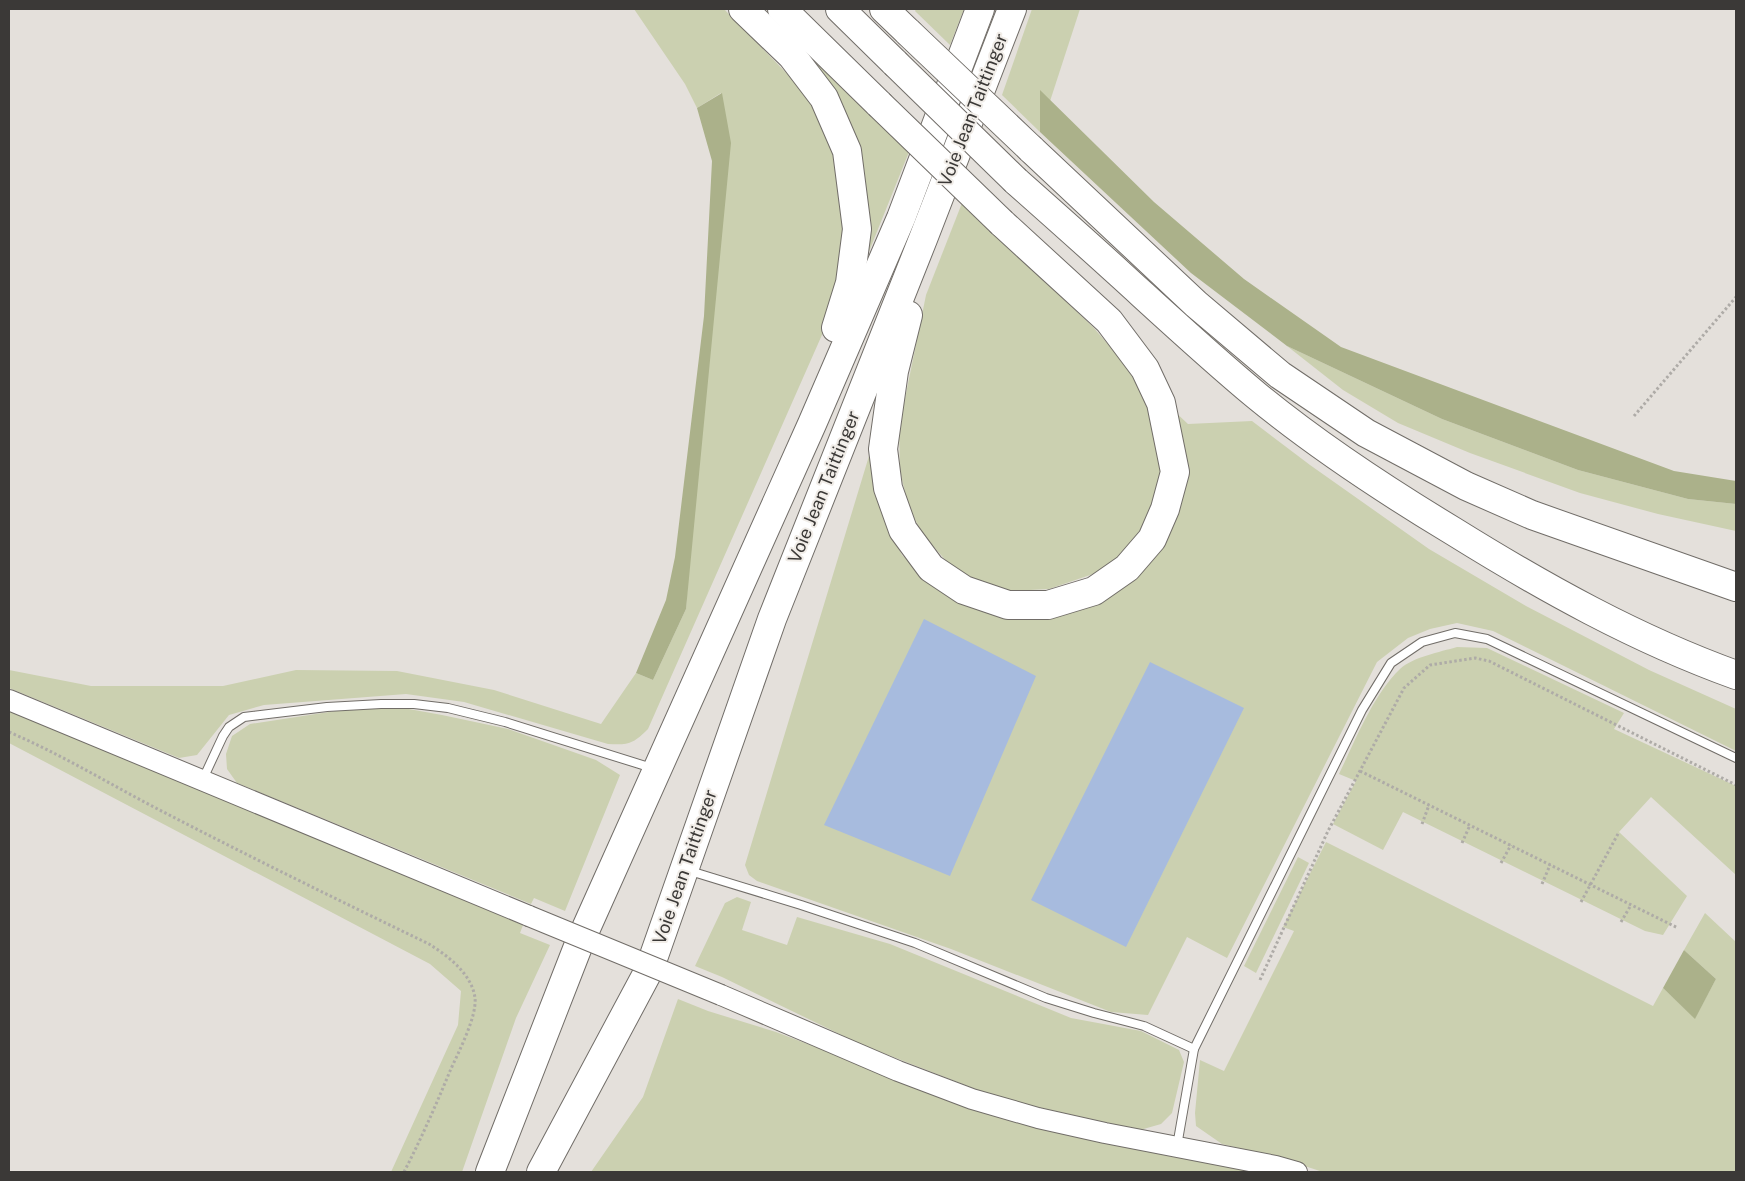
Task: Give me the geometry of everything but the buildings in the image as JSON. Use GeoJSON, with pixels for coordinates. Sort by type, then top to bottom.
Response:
{"type":"FeatureCollection","features":[{"type":"Feature","properties":{"kind":"highway"},"geometry":{"type":"LineString","coordinates":[[743,9],[792,56],[824,98],[847,151],[857,230],[853,265],[842,312],[824,359],[812,424]]}},
{"type":"Feature","properties":{"kind":"highway"},"geometry":{"type":"LineString","coordinates":[[782,9],[1002,224],[1108,322],[1145,369],[1161,403],[1175,472],[1165,509],[1152,539],[1127,568],[1094,591],[1048,605],[1008,604],[964,590],[931,568],[903,530],[888,488],[883,449],[894,371],[916,287],[925,263],[923,239]]}},
{"type":"Feature","properties":{"kind":"highway"},"geometry":{"type":"LineString","coordinates":[[840,9],[1016,181],[1194,342],[1292,423],[1393,494],[1523,574],[1605,618],[1736,675]]}},
{"type":"Feature","properties":{"kind":"highway"},"geometry":{"type":"LineString","coordinates":[[884,9],[1196,304],[1280,375],[1366,433],[1466,486],[1532,514],[1736,586]]}},
{"type":"Feature","properties":{"kind":"highway","name":"Voie Jean Taittinger"},"geometry":{"type":"LineString","coordinates":[[490,1172],[579,944],[812,424],[901,218],[980,9]]}},
{"type":"Feature","properties":{"kind":"highway","name":"Voie Jean Taittinger"},"geometry":{"type":"LineString","coordinates":[[541,1172],[648,970],[772,619],[1012,9]]}},
{"type":"Feature","properties":{"kind":"street"},"geometry":{"type":"LineString","coordinates":[[9,700],[721,995],[898,1071],[972,1099],[1038,1118],[1276,1166],[1297,1172]]}},
{"type":"Feature","properties":{"kind":"lane"},"geometry":{"type":"LineString","coordinates":[[1177,1146],[1194,1049],[1362,710],[1391,663],[1422,642],[1456,633],[1487,639],[1736,758]]}},
{"type":"Feature","properties":{"kind":"lane"},"geometry":{"type":"LineString","coordinates":[[202,780],[223,736],[230,727],[244,717],[327,707],[381,704],[414,704],[448,708],[505,722],[656,769]]}},
{"type":"Feature","properties":{"kind":"lane"},"geometry":{"type":"LineString","coordinates":[[684,869],[915,943],[1046,998],[1144,1026],[1194,1049]]}},
{"type":"Feature","properties":{"kind":"path"},"geometry":{"type":"LineString","coordinates":[[1634,416],[1736,297]]}},
{"type":"Feature","properties":{"kind":"path"},"geometry":{"type":"LineString","coordinates":[[1260,980],[1328,831],[1404,688],[1430,665],[1475,658],[1489,661],[1736,785]]}},
{"type":"Feature","properties":{"kind":"path"},"geometry":{"type":"LineString","coordinates":[[9,732],[38,744],[150,805],[283,873],[429,944],[448,956],[471,984],[475,1000],[471,1019],[418,1146],[404,1172]]}},
{"type":"Feature","properties":{"kind":"path"},"geometry":{"type":"LineString","coordinates":[[1360,771],[1678,928]]}},
{"type":"Feature","properties":{"kind":"path"},"geometry":{"type":"LineString","coordinates":[[1422,824],[1429,805]]}},
{"type":"Feature","properties":{"kind":"path"},"geometry":{"type":"LineString","coordinates":[[1462,843],[1470,825]]}},
{"type":"Feature","properties":{"kind":"path"},"geometry":{"type":"LineString","coordinates":[[1581,902],[1619,832]]}},
{"type":"Feature","properties":{"kind":"path"},"geometry":{"type":"LineString","coordinates":[[1501,863],[1511,845]]}},
{"type":"Feature","properties":{"kind":"path"},"geometry":{"type":"LineString","coordinates":[[1542,884],[1550,865]]}},
{"type":"Feature","properties":{"kind":"path"},"geometry":{"type":"LineString","coordinates":[[1621,922],[1630,904]]}},
{"type":"Feature","properties":{"kind":"green space"},"geometry":{"type":"Polygon","coordinates":[[[634,9],[724,9],[796,83],[820,117],[835,159],[848,248],[829,319],[648,729],[630,742],[608,744],[464,702],[406,694],[264,705],[229,715],[197,755],[179,758],[9,688],[9,670],[91,686],[223,686],[296,670],[397,671],[494,690],[601,724],[636,673],[653,680],[686,609],[721,93],[697,108],[685,84],[634,9]]]}},
{"type":"Feature","properties":{"kind":"green space"},"geometry":{"type":"Polygon","coordinates":[[[760,9],[909,152],[866,259],[855,155],[760,9]]]}},
{"type":"Feature","properties":{"kind":"green space"},"geometry":{"type":"Polygon","coordinates":[[[916,9],[964,9],[950,45],[915,11],[916,9]]]}},
{"type":"Feature","properties":{"kind":"green space"},"geometry":{"type":"Polygon","coordinates":[[[1032,9],[1080,9],[1040,132],[1002,95],[1032,9]]]}},
{"type":"Feature","properties":{"kind":"green space"},"geometry":{"type":"Polygon","coordinates":[[[1040,90],[1154,202],[1244,279],[1341,347],[1674,471],[1736,481],[1736,504],[1688,499],[1578,470],[1442,419],[1287,346],[1191,273],[1040,132],[1040,90]]]}},
{"type":"Feature","properties":{"kind":"green space"},"geometry":{"type":"Polygon","coordinates":[[[722,93],[731,143],[686,609],[653,680],[636,673],[666,600],[675,557],[704,316],[712,161],[697,108],[722,93]]]}},
{"type":"Feature","properties":{"kind":"green space"},"geometry":{"type":"Polygon","coordinates":[[[962,203],[1093,327],[1125,364],[1145,399],[1160,441],[1160,493],[1141,536],[1126,553],[1096,573],[1049,589],[1011,591],[981,584],[949,564],[924,536],[909,509],[900,471],[899,428],[926,295],[962,203]]]}},
{"type":"Feature","properties":{"kind":"green space"},"geometry":{"type":"Polygon","coordinates":[[[1287,346],[1442,419],[1578,470],[1688,499],[1736,504],[1736,531],[1658,514],[1580,493],[1470,453],[1398,423],[1343,390],[1287,346]]]}},
{"type":"Feature","properties":{"kind":"green space"},"geometry":{"type":"Polygon","coordinates":[[[1172,409],[1188,424],[1252,421],[1310,465],[1429,549],[1526,606],[1649,670],[1736,709],[1736,751],[1493,631],[1457,623],[1430,629],[1408,638],[1377,662],[1227,958],[1187,937],[1148,1015],[1111,1012],[951,949],[757,881],[749,875],[745,865],[869,456],[875,459],[887,525],[902,555],[939,589],[982,611],[1030,616],[1160,547],[1172,409]]]}},
{"type":"Feature","properties":{"kind":"green space"},"geometry":{"type":"Polygon","coordinates":[[[1457,647],[1487,648],[1624,713],[1614,729],[1736,786],[1736,875],[1651,797],[1619,832],[1687,896],[1663,935],[1645,931],[1403,812],[1383,850],[1333,824],[1356,781],[1339,774],[1365,719],[1381,692],[1405,665],[1427,655],[1457,647]]]}},
{"type":"Feature","properties":{"kind":"green space"},"geometry":{"type":"Polygon","coordinates":[[[381,704],[508,729],[596,760],[620,775],[565,911],[534,898],[531,904],[237,783],[227,769],[226,754],[232,736],[250,724],[381,704]]]}},
{"type":"Feature","properties":{"kind":"green space"},"geometry":{"type":"Polygon","coordinates":[[[9,710],[523,925],[520,933],[550,945],[516,1018],[462,1172],[391,1172],[458,1025],[461,991],[430,964],[9,743],[9,710]]]}},
{"type":"Feature","properties":{"kind":"green space"},"geometry":{"type":"Polygon","coordinates":[[[1326,842],[1653,1006],[1663,988],[1695,1018],[1716,979],[1684,950],[1705,913],[1736,942],[1736,1172],[1323,1172],[1280,1158],[1222,1144],[1196,1126],[1195,1113],[1200,1060],[1224,1071],[1294,931],[1283,927],[1326,842]]]}},
{"type":"Feature","properties":{"kind":"green space"},"geometry":{"type":"Polygon","coordinates":[[[1298,857],[1309,863],[1256,973],[1244,966],[1298,857]]]}},
{"type":"Feature","properties":{"kind":"green space"},"geometry":{"type":"Polygon","coordinates":[[[737,897],[751,902],[742,930],[787,945],[797,917],[890,944],[1071,1018],[1141,1031],[1179,1050],[1184,1062],[1172,1113],[1161,1124],[1140,1130],[1001,1099],[860,1044],[722,977],[695,966],[725,903],[737,897]]]}},
{"type":"Feature","properties":{"kind":"green space"},"geometry":{"type":"Polygon","coordinates":[[[1684,950],[1716,979],[1695,1019],[1663,988],[1684,950]]]}},
{"type":"Feature","properties":{"kind":"green space"},"geometry":{"type":"Polygon","coordinates":[[[678,999],[708,1011],[776,1032],[913,1084],[1260,1172],[591,1172],[643,1097],[678,999]]]}},
{"type":"Feature","properties":{"kind":"water"},"geometry":{"type":"Polygon","coordinates":[[[924,619],[1036,676],[950,876],[824,825],[924,619]]]}},
{"type":"Feature","properties":{"kind":"water"},"geometry":{"type":"Polygon","coordinates":[[[1150,662],[1244,708],[1126,947],[1031,900],[1150,662]]]}}]}
